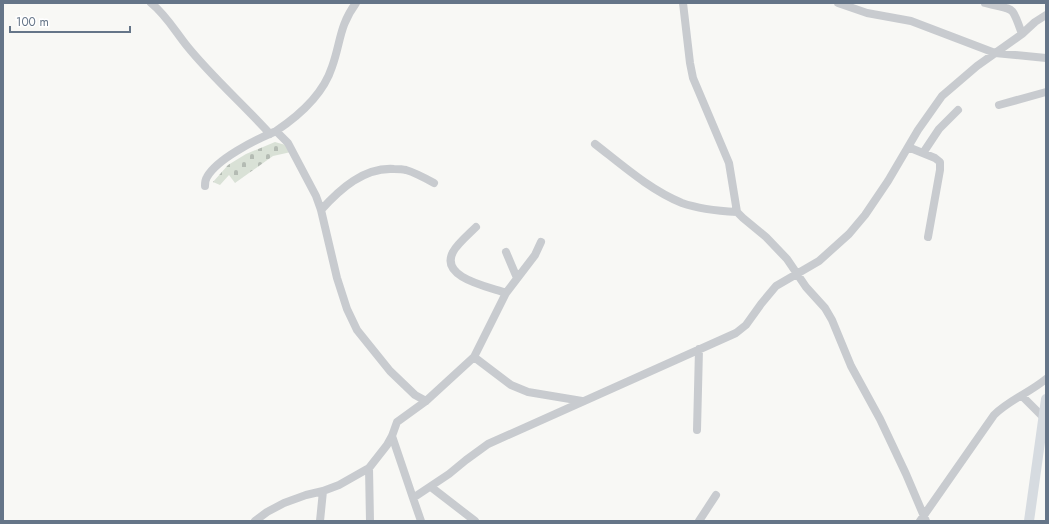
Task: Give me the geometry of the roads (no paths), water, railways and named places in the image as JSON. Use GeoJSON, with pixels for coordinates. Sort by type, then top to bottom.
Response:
{"type":"FeatureCollection","features":[{"type":"Feature","properties":{"kind":"main road"},"geometry":{"type":"LineString","coordinates":[[1028,521],[1046,399]]}},
{"type":"Feature","properties":{"kind":"street"},"geometry":{"type":"LineString","coordinates":[[151,3],[160,10],[171,23],[187,46],[273,133],[288,142],[305,174],[321,210],[341,290],[347,309],[357,330],[390,371],[415,395],[426,401]]}},
{"type":"Feature","properties":{"kind":"street"},"geometry":{"type":"LineString","coordinates":[[204,186],[206,178],[224,160],[236,152],[273,133],[293,120],[324,86],[332,66],[343,25],[356,3]]}},
{"type":"Feature","properties":{"kind":"street"},"geometry":{"type":"LineString","coordinates":[[683,3],[693,78],[729,163],[737,212],[771,242],[787,259],[797,274],[825,308],[832,320],[851,366],[880,419],[906,474],[923,519]]}},
{"type":"Feature","properties":{"kind":"street"},"geometry":{"type":"LineString","coordinates":[[838,3],[867,13],[911,21],[978,48],[995,53],[1046,58]]}},
{"type":"Feature","properties":{"kind":"street"},"geometry":{"type":"LineString","coordinates":[[985,3],[1011,9],[1022,34]]}},
{"type":"Feature","properties":{"kind":"street"},"geometry":{"type":"LineString","coordinates":[[413,498],[488,444],[529,427],[583,401],[736,333],[746,326],[760,304],[776,286],[819,261],[849,234],[865,215],[888,181],[931,110],[942,96],[961,79],[1046,15]]}},
{"type":"Feature","properties":{"kind":"street"},"geometry":{"type":"LineString","coordinates":[[999,105],[1046,92]]}},
{"type":"Feature","properties":{"kind":"street"},"geometry":{"type":"LineString","coordinates":[[922,153],[939,129],[958,110]]}},
{"type":"Feature","properties":{"kind":"street"},"geometry":{"type":"LineString","coordinates":[[595,144],[662,193],[683,203],[711,209],[737,212]]}},
{"type":"Feature","properties":{"kind":"street"},"geometry":{"type":"LineString","coordinates":[[908,147],[935,158],[940,162],[940,170],[928,237]]}},
{"type":"Feature","properties":{"kind":"street"},"geometry":{"type":"LineString","coordinates":[[321,210],[340,190],[350,183],[375,171],[388,169],[405,170],[434,183]]}},
{"type":"Feature","properties":{"kind":"street"},"geometry":{"type":"LineString","coordinates":[[476,227],[453,251],[450,261],[453,270],[462,277],[506,293]]}},
{"type":"Feature","properties":{"kind":"street"},"geometry":{"type":"LineString","coordinates":[[255,521],[267,512],[284,503],[306,494],[323,491],[339,485],[369,468],[387,445],[392,436],[396,422],[426,401],[474,357],[506,293],[535,255],[541,242]]}},
{"type":"Feature","properties":{"kind":"street"},"geometry":{"type":"LineString","coordinates":[[506,252],[517,278]]}},
{"type":"Feature","properties":{"kind":"street"},"geometry":{"type":"LineString","coordinates":[[697,430],[699,349]]}},
{"type":"Feature","properties":{"kind":"street"},"geometry":{"type":"LineString","coordinates":[[474,357],[511,385],[528,392],[583,401]]}},
{"type":"Feature","properties":{"kind":"street"},"geometry":{"type":"LineString","coordinates":[[923,519],[994,415],[1003,406],[1022,396],[1046,379]]}},
{"type":"Feature","properties":{"kind":"street"},"geometry":{"type":"LineString","coordinates":[[1022,396],[1043,417]]}},
{"type":"Feature","properties":{"kind":"street"},"geometry":{"type":"LineString","coordinates":[[392,436],[421,521]]}},
{"type":"Feature","properties":{"kind":"street"},"geometry":{"type":"LineString","coordinates":[[369,468],[370,521]]}},
{"type":"Feature","properties":{"kind":"street"},"geometry":{"type":"LineString","coordinates":[[430,487],[474,521]]}},
{"type":"Feature","properties":{"kind":"street"},"geometry":{"type":"LineString","coordinates":[[320,521],[323,491]]}},
{"type":"Feature","properties":{"kind":"street"},"geometry":{"type":"LineString","coordinates":[[699,521],[716,495]]}}]}
